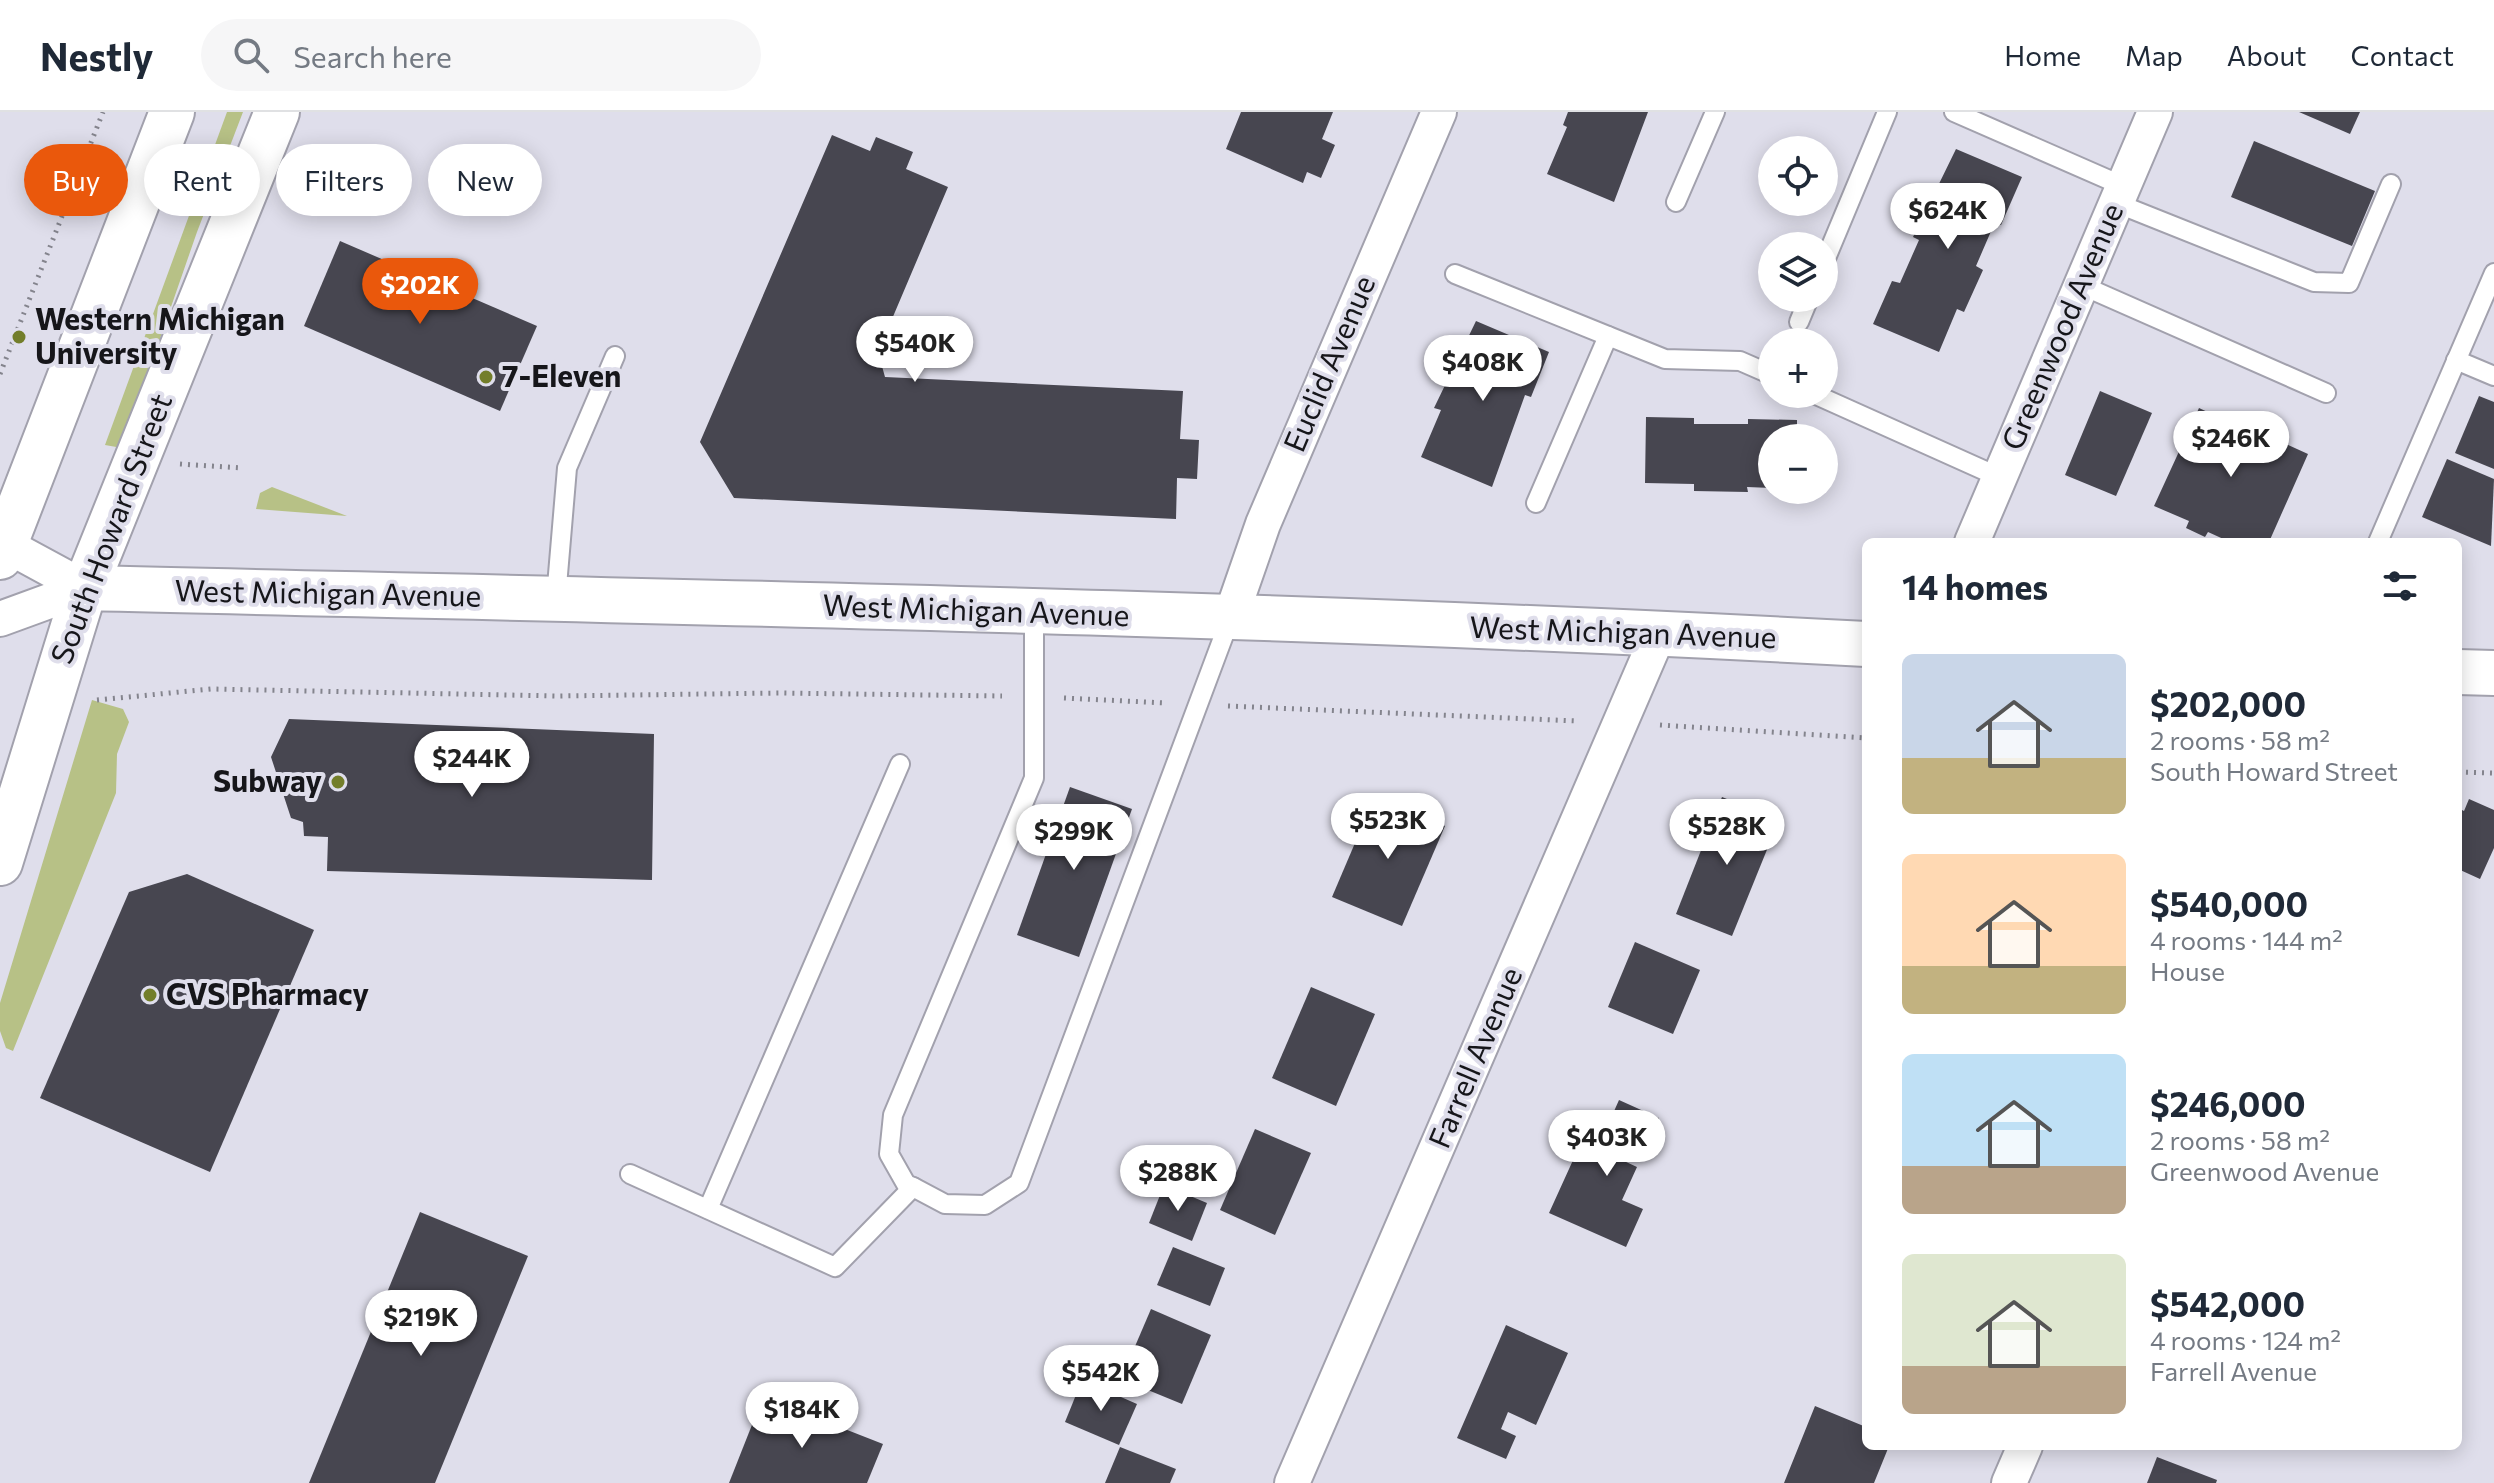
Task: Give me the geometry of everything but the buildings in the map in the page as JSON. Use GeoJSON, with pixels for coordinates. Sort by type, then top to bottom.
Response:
{"type":"FeatureCollection","features":[{"type":"Feature","properties":{"kind":"street"},"geometry":{"type":"LineString","coordinates":[[2,547],[172,112]]}},
{"type":"Feature","properties":{"kind":"street","name":"South Howard Street"},"geometry":{"type":"LineString","coordinates":[[0,863],[48,699],[85,588],[277,112]]}},
{"type":"Feature","properties":{"kind":"street","name":"Euclid Avenue"},"geometry":{"type":"LineString","coordinates":[[1230,619],[1263,524],[1439,112]]}},
{"type":"Feature","properties":{"kind":"street","name":"Greenwood Avenue"},"geometry":{"type":"LineString","coordinates":[[1974,538],[2155,112]]}},
{"type":"Feature","properties":{"kind":"street","name":"West Michigan Avenue"},"geometry":{"type":"LineString","coordinates":[[2,547],[85,588]]}},
{"type":"Feature","properties":{"kind":"street","name":"West Michigan Avenue"},"geometry":{"type":"LineString","coordinates":[[0,619],[85,588],[1034,612],[1659,633],[1862,644]]}},
{"type":"Feature","properties":{"kind":"street","name":"Farrell Avenue"},"geometry":{"type":"LineString","coordinates":[[1292,1483],[1659,633]]}},
{"type":"Feature","properties":{"kind":"street"},"geometry":{"type":"LineString","coordinates":[[2462,672],[2494,673]]}},
{"type":"Feature","properties":{"kind":"street"},"geometry":{"type":"LineString","coordinates":[[2009,1483],[2023,1450]]}},
{"type":"Feature","properties":{"kind":"lane"},"geometry":{"type":"LineString","coordinates":[[1676,202],[1715,112]]}},
{"type":"Feature","properties":{"kind":"lane"},"geometry":{"type":"LineString","coordinates":[[1837,232],[1887,112]]}},
{"type":"Feature","properties":{"kind":"lane"},"geometry":{"type":"LineString","coordinates":[[1954,112],[2120,194],[2314,282],[2349,283],[2391,184]]}},
{"type":"Feature","properties":{"kind":"lane"},"geometry":{"type":"LineString","coordinates":[[2380,538],[2494,273]]}},
{"type":"Feature","properties":{"kind":"lane"},"geometry":{"type":"LineString","coordinates":[[1455,274],[1665,359],[1740,361],[1758,369]]}},
{"type":"Feature","properties":{"kind":"lane"},"geometry":{"type":"LineString","coordinates":[[2081,285],[2326,393]]}},
{"type":"Feature","properties":{"kind":"lane"},"geometry":{"type":"LineString","coordinates":[[1799,322],[1803,312]]}},
{"type":"Feature","properties":{"kind":"lane"},"geometry":{"type":"LineString","coordinates":[[1536,503],[1608,336]]}},
{"type":"Feature","properties":{"kind":"lane"},"geometry":{"type":"LineString","coordinates":[[556,601],[567,468],[615,356]]}},
{"type":"Feature","properties":{"kind":"lane"},"geometry":{"type":"LineString","coordinates":[[2456,360],[2494,376]]}},
{"type":"Feature","properties":{"kind":"lane"},"geometry":{"type":"LineString","coordinates":[[1838,405],[1999,477]]}},
{"type":"Feature","properties":{"kind":"lane"},"geometry":{"type":"LineString","coordinates":[[1034,612],[1034,778],[893,1115],[889,1154],[906,1184],[945,1204],[985,1205],[1019,1183],[1230,619]]}},
{"type":"Feature","properties":{"kind":"lane"},"geometry":{"type":"LineString","coordinates":[[708,1209],[900,764]]}},
{"type":"Feature","properties":{"kind":"lane"},"geometry":{"type":"LineString","coordinates":[[630,1174],[835,1267],[913,1187]]}},
{"type":"Feature","properties":{"kind":"path"},"geometry":{"type":"LineString","coordinates":[[0,374],[103,112]]}},
{"type":"Feature","properties":{"kind":"path"},"geometry":{"type":"LineString","coordinates":[[48,699],[92,700],[211,689],[557,696],[780,693],[1034,696],[1620,723],[1862,738]]}},
{"type":"Feature","properties":{"kind":"path"},"geometry":{"type":"LineString","coordinates":[[2462,772],[2494,773]]}},
{"type":"Feature","properties":{"kind":"green space"},"geometry":{"type":"Polygon","coordinates":[[[227,112],[243,112],[231,144],[215,144],[227,112]]]}},
{"type":"Feature","properties":{"kind":"green space"},"geometry":{"type":"Polygon","coordinates":[[[189,216],[203,216],[122,448],[105,445],[189,216]]]}},
{"type":"Feature","properties":{"kind":"green space"},"geometry":{"type":"Polygon","coordinates":[[[272,487],[347,516],[256,509],[260,493],[272,487]]]}},
{"type":"Feature","properties":{"kind":"green space"},"geometry":{"type":"Polygon","coordinates":[[[92,700],[123,709],[129,722],[117,754],[116,793],[13,1051],[6,1048],[0,1031],[0,1003],[92,700]]]}},
{"type":"Feature","properties":{"kind":"place","name":"Western Michigan University"},"geometry":{"type":"Point","coordinates":[19,337]}},
{"type":"Feature","properties":{"kind":"place","name":"7-Eleven"},"geometry":{"type":"Point","coordinates":[486,377]}},
{"type":"Feature","properties":{"kind":"place","name":"Subway"},"geometry":{"type":"Point","coordinates":[338,782]}},
{"type":"Feature","properties":{"kind":"place","name":"CVS Pharmacy"},"geometry":{"type":"Point","coordinates":[150,995]}}]}
